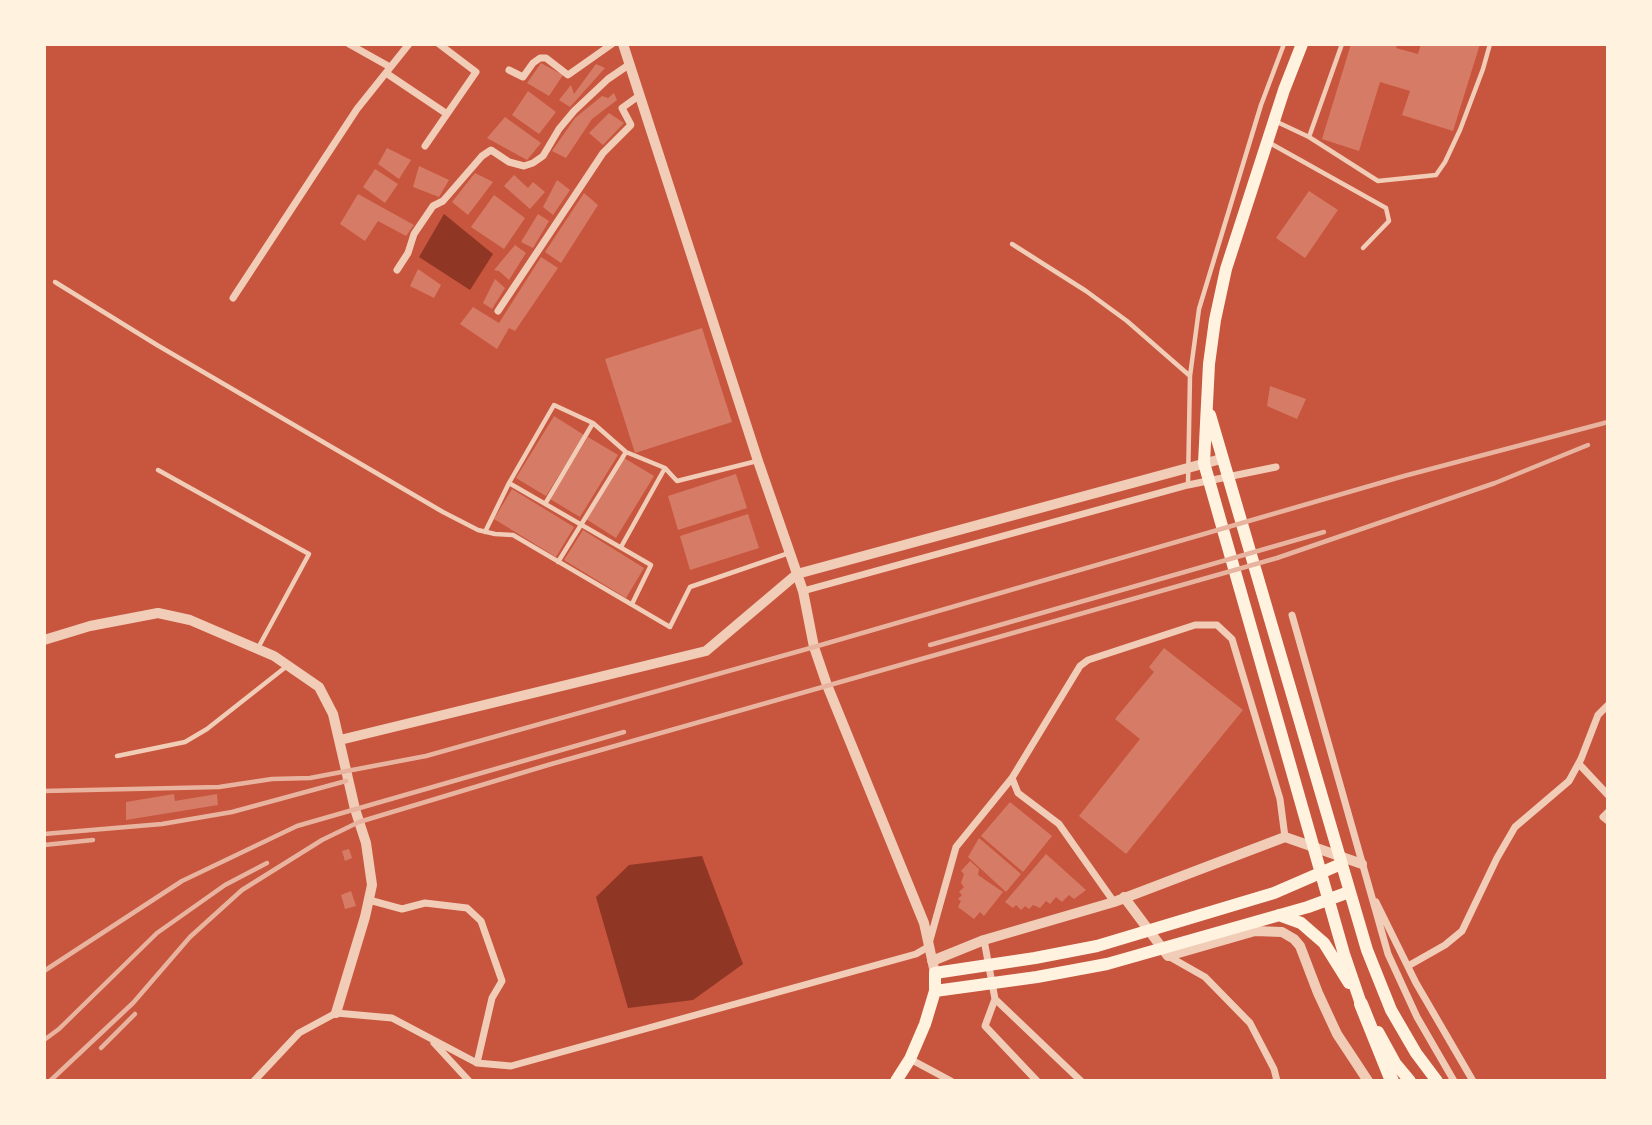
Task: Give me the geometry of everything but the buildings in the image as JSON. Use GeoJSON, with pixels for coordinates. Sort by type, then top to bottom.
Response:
{"type":"FeatureCollection","features":[{"type":"Feature","properties":{"kind":"highway"},"geometry":{"type":"LineString","coordinates":[[1361,1004],[1392,1081]]}},
{"type":"Feature","properties":{"kind":"main road"},"geometry":{"type":"LineString","coordinates":[[1302,44],[1267,141],[1226,269],[1209,364],[1204,464],[1328,899],[1361,1004]]}},
{"type":"Feature","properties":{"kind":"main road"},"geometry":{"type":"LineString","coordinates":[[1208,405],[1367,950],[1391,1010],[1416,1053],[1437,1081]]}},
{"type":"Feature","properties":{"kind":"main road"},"geometry":{"type":"LineString","coordinates":[[896,1081],[910,1059],[925,1024],[935,991],[934,967],[960,968],[1097,946],[1274,893],[1341,864]]}},
{"type":"Feature","properties":{"kind":"main road"},"geometry":{"type":"LineString","coordinates":[[935,991],[1107,964],[1349,892]]}},
{"type":"Feature","properties":{"kind":"main road"},"geometry":{"type":"LineString","coordinates":[[1277,915],[1301,923],[1324,943],[1395,1063],[1410,1081]]}},
{"type":"Feature","properties":{"kind":"street"},"geometry":{"type":"LineString","coordinates":[[349,44],[447,114]]}},
{"type":"Feature","properties":{"kind":"street"},"geometry":{"type":"LineString","coordinates":[[233,298],[357,109],[409,44]]}},
{"type":"Feature","properties":{"kind":"street"},"geometry":{"type":"LineString","coordinates":[[425,146],[476,72],[439,44]]}},
{"type":"Feature","properties":{"kind":"street"},"geometry":{"type":"LineString","coordinates":[[509,70],[523,77],[533,63],[540,58],[546,58],[568,75],[611,44]]}},
{"type":"Feature","properties":{"kind":"street"},"geometry":{"type":"LineString","coordinates":[[623,44],[758,461],[803,591],[814,647],[924,923],[934,967],[984,940],[1119,900],[1285,837],[1362,864]]}},
{"type":"Feature","properties":{"kind":"street"},"geometry":{"type":"LineString","coordinates":[[397,270],[408,253],[414,234],[433,206],[443,201],[482,156],[491,150],[509,162],[524,166],[533,163],[543,156],[559,129],[575,111],[608,79],[629,64]]}},
{"type":"Feature","properties":{"kind":"street"},"geometry":{"type":"LineString","coordinates":[[498,311],[603,153],[631,125],[622,108],[640,95]]}},
{"type":"Feature","properties":{"kind":"street"},"geometry":{"type":"LineString","coordinates":[[340,740],[706,651],[797,574],[1222,458]]}},
{"type":"Feature","properties":{"kind":"street"},"geometry":{"type":"LineString","coordinates":[[803,591],[1188,485],[1276,467]]}},
{"type":"Feature","properties":{"kind":"street"},"geometry":{"type":"LineString","coordinates":[[44,639],[90,626],[158,613],[190,620],[274,656],[319,687],[333,715],[340,740],[355,809],[366,843],[372,885],[336,1013]]}},
{"type":"Feature","properties":{"kind":"street"},"geometry":{"type":"LineString","coordinates":[[1292,615],[1388,954],[1417,1017],[1454,1081]]}},
{"type":"Feature","properties":{"kind":"street"},"geometry":{"type":"LineString","coordinates":[[254,1081],[299,1033],[336,1013],[392,1018],[477,1063],[511,1066],[916,954],[928,947],[956,847],[1013,778],[1080,666],[1088,660],[1195,625],[1217,625],[1232,639],[1280,799],[1285,837]]}},
{"type":"Feature","properties":{"kind":"street"},"geometry":{"type":"LineString","coordinates":[[1408,965],[1445,945],[1462,931],[1515,827],[1569,780],[1598,715],[1608,705]]}},
{"type":"Feature","properties":{"kind":"street"},"geometry":{"type":"LineString","coordinates":[[1578,764],[1608,795]]}},
{"type":"Feature","properties":{"kind":"street"},"geometry":{"type":"LineString","coordinates":[[1013,778],[1018,793],[1059,824],[1168,957],[1205,977],[1250,1023],[1274,1069],[1277,1081]]}},
{"type":"Feature","properties":{"kind":"street"},"geometry":{"type":"LineString","coordinates":[[1608,812],[1603,817],[1608,821]]}},
{"type":"Feature","properties":{"kind":"street"},"geometry":{"type":"LineString","coordinates":[[1371,893],[1473,1081]]}},
{"type":"Feature","properties":{"kind":"street"},"geometry":{"type":"LineString","coordinates":[[369,900],[402,909],[425,903],[467,908],[481,921],[502,981],[492,998],[477,1063]]}},
{"type":"Feature","properties":{"kind":"street"},"geometry":{"type":"LineString","coordinates":[[1168,957],[1255,931],[1282,932],[1294,939],[1300,946],[1326,1012],[1368,1081]]}},
{"type":"Feature","properties":{"kind":"street"},"geometry":{"type":"LineString","coordinates":[[984,940],[995,999],[985,1026],[1037,1081]]}},
{"type":"Feature","properties":{"kind":"street"},"geometry":{"type":"LineString","coordinates":[[995,999],[1081,1081]]}},
{"type":"Feature","properties":{"kind":"street"},"geometry":{"type":"LineString","coordinates":[[431,1040],[469,1081]]}},
{"type":"Feature","properties":{"kind":"street"},"geometry":{"type":"LineString","coordinates":[[910,1059],[951,1081]]}},
{"type":"Feature","properties":{"kind":"lane"},"geometry":{"type":"LineString","coordinates":[[1188,485],[1190,376],[1199,309],[1257,118],[1284,44]]}},
{"type":"Feature","properties":{"kind":"lane"},"geometry":{"type":"LineString","coordinates":[[1309,137],[1342,44]]}},
{"type":"Feature","properties":{"kind":"lane"},"geometry":{"type":"LineString","coordinates":[[1274,121],[1309,137],[1378,181],[1436,175],[1460,130],[1490,44]]}},
{"type":"Feature","properties":{"kind":"lane"},"geometry":{"type":"LineString","coordinates":[[1267,141],[1386,208],[1390,220],[1363,248]]}},
{"type":"Feature","properties":{"kind":"lane"},"geometry":{"type":"LineString","coordinates":[[1012,244],[1127,321],[1190,376]]}},
{"type":"Feature","properties":{"kind":"lane"},"geometry":{"type":"LineString","coordinates":[[55,282],[443,512],[485,532],[513,535],[670,627],[690,587],[790,553]]}},
{"type":"Feature","properties":{"kind":"lane"},"geometry":{"type":"LineString","coordinates":[[485,532],[509,483],[554,405],[593,423],[626,452],[665,468],[677,481],[758,461]]}},
{"type":"Feature","properties":{"kind":"lane"},"geometry":{"type":"LineString","coordinates":[[545,503],[593,423]]}},
{"type":"Feature","properties":{"kind":"lane"},"geometry":{"type":"LineString","coordinates":[[558,562],[626,452]]}},
{"type":"Feature","properties":{"kind":"lane"},"geometry":{"type":"LineString","coordinates":[[621,547],[665,468]]}},
{"type":"Feature","properties":{"kind":"lane"},"geometry":{"type":"LineString","coordinates":[[158,470],[309,554],[257,649]]}},
{"type":"Feature","properties":{"kind":"lane"},"geometry":{"type":"LineString","coordinates":[[509,483],[651,565],[632,604]]}},
{"type":"Feature","properties":{"kind":"lane"},"geometry":{"type":"LineString","coordinates":[[117,756],[185,742],[207,729],[287,665]]}},
{"type":"Feature","properties":{"kind":"shaded area"},"geometry":{"type":"Polygon","coordinates":[[[444,214],[493,254],[470,290],[419,257],[444,214]]]}},
{"type":"Feature","properties":{"kind":"shaded area"},"geometry":{"type":"Polygon","coordinates":[[[702,856],[743,964],[693,1000],[628,1008],[596,897],[629,865],[702,856]]]}},
{"type":"Feature","properties":{"kind":"railway"},"geometry":{"type":"LineString","coordinates":[[44,791],[219,787],[272,779],[310,778],[426,756],[1404,476],[1608,422]]}},
{"type":"Feature","properties":{"kind":"railway"},"geometry":{"type":"LineString","coordinates":[[50,1081],[133,1003],[190,937],[242,890],[322,840],[359,822],[548,765],[1277,558],[1495,483],[1588,445]]}},
{"type":"Feature","properties":{"kind":"railway"},"geometry":{"type":"LineString","coordinates":[[930,645],[1324,532]]}},
{"type":"Feature","properties":{"kind":"railway"},"geometry":{"type":"LineString","coordinates":[[44,971],[182,881],[297,826],[624,732]]}},
{"type":"Feature","properties":{"kind":"railway"},"geometry":{"type":"LineString","coordinates":[[44,834],[162,824],[232,812],[346,781]]}},
{"type":"Feature","properties":{"kind":"railway"},"geometry":{"type":"LineString","coordinates":[[44,845],[93,840]]}},
{"type":"Feature","properties":{"kind":"railway"},"geometry":{"type":"LineString","coordinates":[[44,1040],[59,1029],[157,933],[225,885],[267,863]]}},
{"type":"Feature","properties":{"kind":"railway"},"geometry":{"type":"LineString","coordinates":[[101,1048],[135,1014]]}}]}
